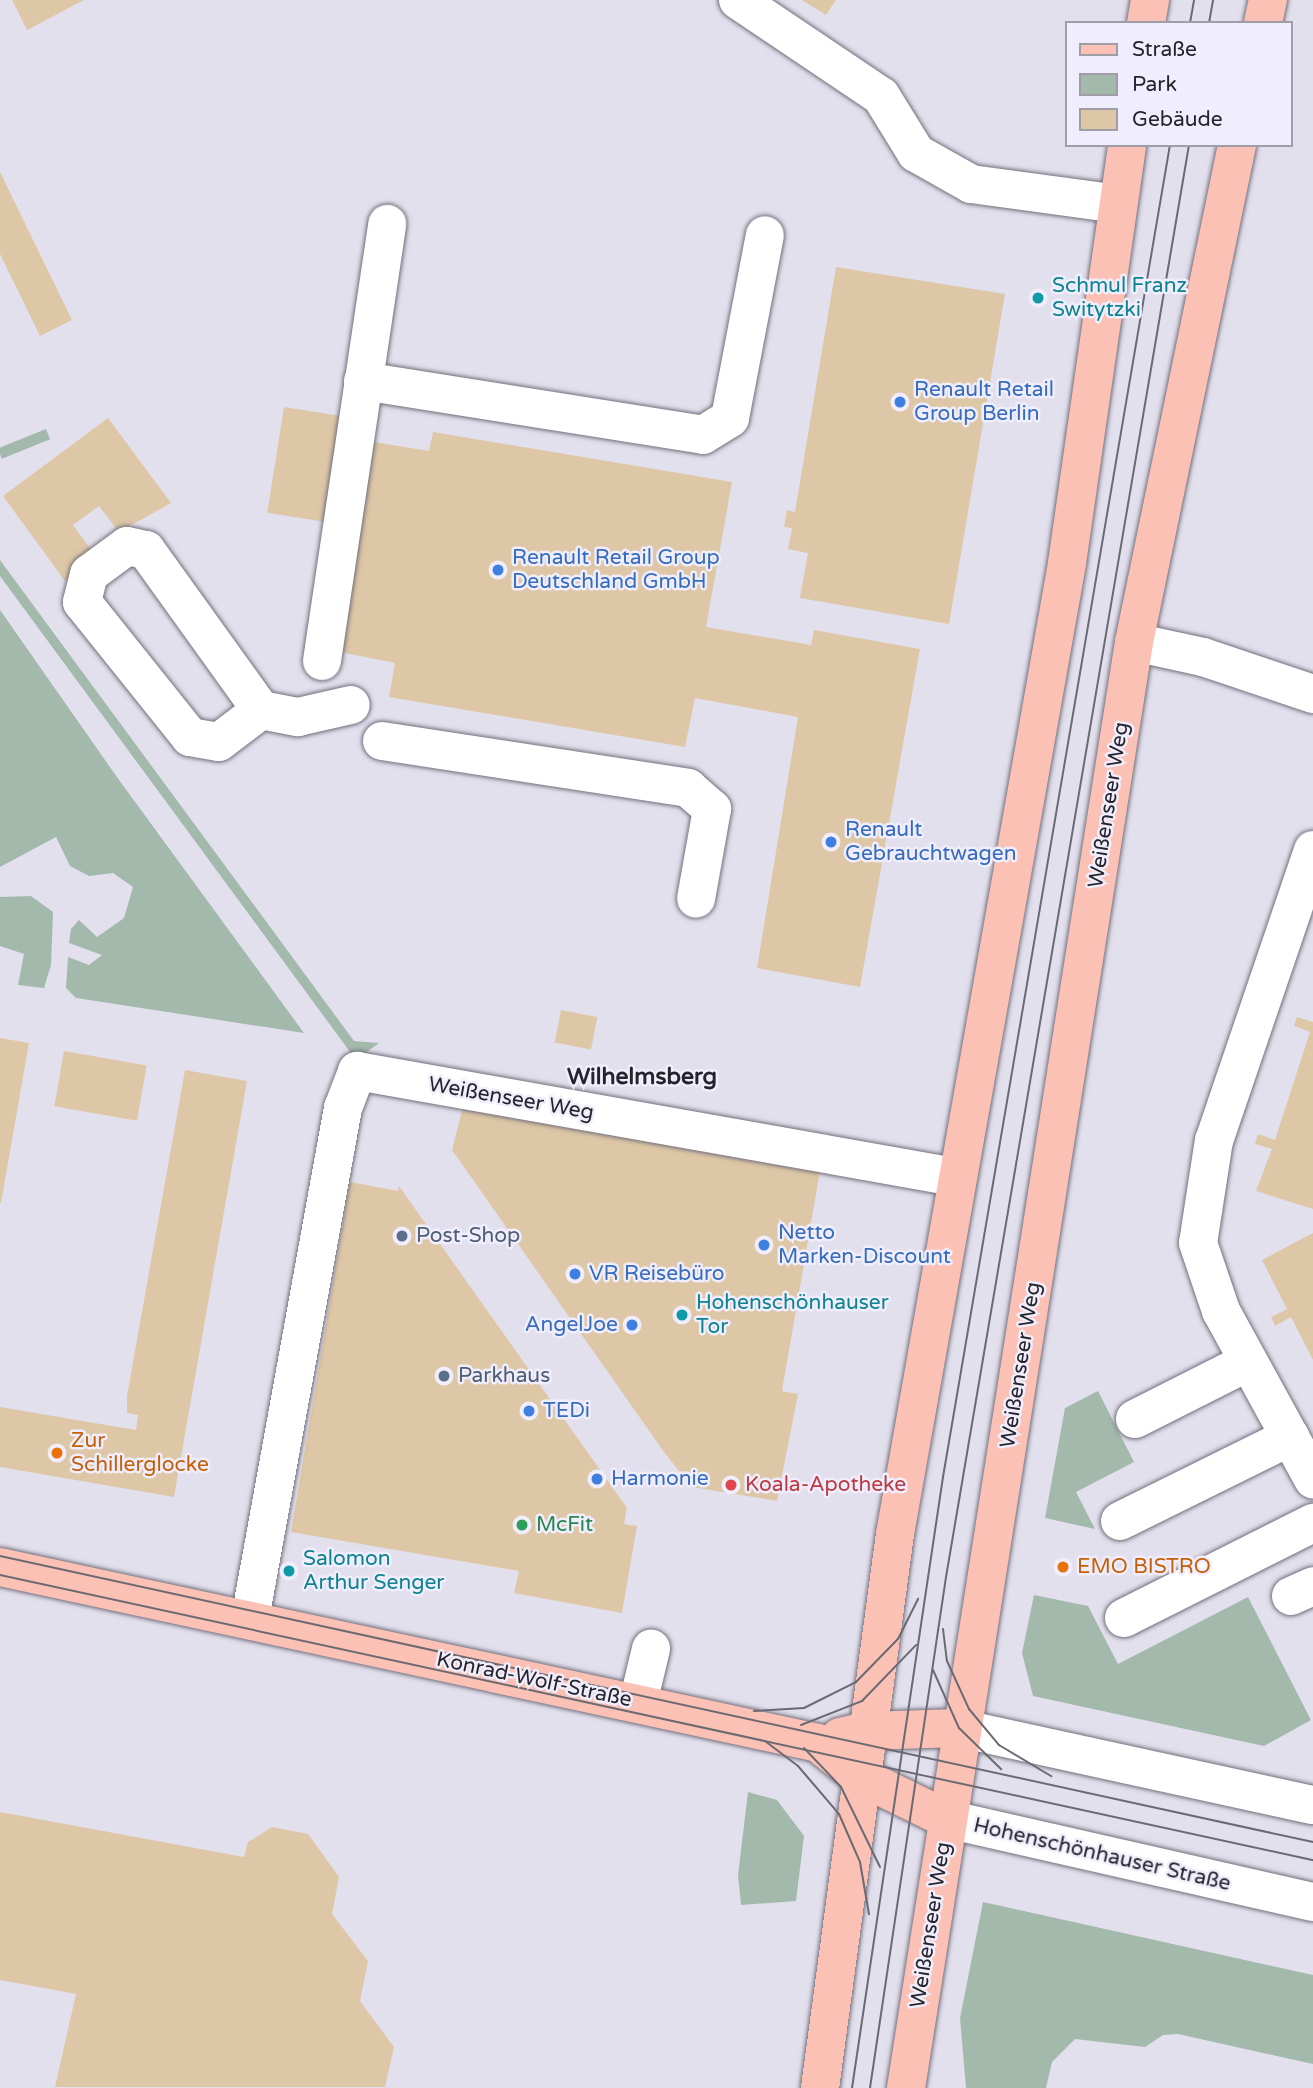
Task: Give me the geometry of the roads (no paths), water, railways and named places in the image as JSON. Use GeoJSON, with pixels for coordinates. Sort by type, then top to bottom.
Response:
{"type":"FeatureCollection","features":[{"type":"Feature","properties":{"kind":"main road"},"geometry":{"type":"LineString","coordinates":[[1146,21],[1150,0]]}},
{"type":"Feature","properties":{"kind":"main road"},"geometry":{"type":"LineString","coordinates":[[1263,21],[1268,0]]}},
{"type":"Feature","properties":{"kind":"main road"},"geometry":{"type":"LineString","coordinates":[[820,2088],[865,1731],[955,1177],[1067,563],[1127,147]]}},
{"type":"Feature","properties":{"kind":"main road","name":"Weißenseer Weg"},"geometry":{"type":"LineString","coordinates":[[906,2088],[959,1728],[1060,1133],[1134,642],[1237,147]]}},
{"type":"Feature","properties":{"kind":"main road","name":"Konrad-Wolf-Straße"},"geometry":{"type":"LineString","coordinates":[[0,1567],[818,1743],[859,1776]]}},
{"type":"Feature","properties":{"kind":"main road"},"geometry":{"type":"LineString","coordinates":[[865,1731],[959,1728]]}},
{"type":"Feature","properties":{"kind":"main road","name":"Konrad-Wolf-Straße"},"geometry":{"type":"LineString","coordinates":[[818,1743],[865,1731]]}},
{"type":"Feature","properties":{"kind":"main road","name":"Hohenschönhauser Straße"},"geometry":{"type":"LineString","coordinates":[[859,1776],[947,1819]]}},
{"type":"Feature","properties":{"kind":"street"},"geometry":{"type":"LineString","coordinates":[[738,0],[881,96],[916,153],[971,184],[1118,204]]}},
{"type":"Feature","properties":{"kind":"street"},"geometry":{"type":"LineString","coordinates":[[321,661],[387,224]]}},
{"type":"Feature","properties":{"kind":"street"},"geometry":{"type":"LineString","coordinates":[[363,381],[703,435],[730,418],[765,234]]}},
{"type":"Feature","properties":{"kind":"street"},"geometry":{"type":"LineString","coordinates":[[261,710],[219,742],[190,737],[82,602],[89,574],[127,546],[146,550],[261,710],[298,717],[351,705]]}},
{"type":"Feature","properties":{"kind":"street"},"geometry":{"type":"LineString","coordinates":[[1134,642],[1203,657],[1313,694]]}},
{"type":"Feature","properties":{"kind":"street"},"geometry":{"type":"LineString","coordinates":[[382,741],[688,788],[712,808],[696,898]]}},
{"type":"Feature","properties":{"kind":"street"},"geometry":{"type":"LineString","coordinates":[[1313,850],[1214,1140],[1201,1201],[1198,1243],[1221,1311],[1313,1479]]}},
{"type":"Feature","properties":{"kind":"street","name":"Weißenseer Weg"},"geometry":{"type":"LineString","coordinates":[[250,1619],[343,1108],[357,1072],[955,1177]]}},
{"type":"Feature","properties":{"kind":"street"},"geometry":{"type":"LineString","coordinates":[[1135,1419],[1248,1362]]}},
{"type":"Feature","properties":{"kind":"street"},"geometry":{"type":"LineString","coordinates":[[1120,1521],[1290,1437]]}},
{"type":"Feature","properties":{"kind":"street"},"geometry":{"type":"LineString","coordinates":[[1124,1618],[1313,1523]]}},
{"type":"Feature","properties":{"kind":"street"},"geometry":{"type":"LineString","coordinates":[[638,1703],[651,1649]]}},
{"type":"Feature","properties":{"kind":"street"},"geometry":{"type":"LineString","coordinates":[[959,1728],[1313,1805]]}},
{"type":"Feature","properties":{"kind":"street","name":"Hohenschönhauser Straße"},"geometry":{"type":"LineString","coordinates":[[947,1819],[1313,1902]]}},
{"type":"Feature","properties":{"kind":"tram line"},"geometry":{"type":"LineString","coordinates":[[1190,21],[1194,0]]}},
{"type":"Feature","properties":{"kind":"tram line"},"geometry":{"type":"LineString","coordinates":[[1209,21],[1213,0]]}},
{"type":"Feature","properties":{"kind":"tram line"},"geometry":{"type":"LineString","coordinates":[[852,2088],[943,1477],[1170,147]]}},
{"type":"Feature","properties":{"kind":"tram line"},"geometry":{"type":"LineString","coordinates":[[870,2088],[946,1577],[1189,147]]}},
{"type":"Feature","properties":{"kind":"tram line"},"geometry":{"type":"LineString","coordinates":[[0,1556],[1313,1842]]}},
{"type":"Feature","properties":{"kind":"tram line"},"geometry":{"type":"LineString","coordinates":[[0,1575],[1313,1860]]}},
{"type":"Feature","properties":{"kind":"tram line"},"geometry":{"type":"LineString","coordinates":[[754,1711],[804,1708],[856,1682],[898,1639],[918,1599]]}},
{"type":"Feature","properties":{"kind":"tram line"},"geometry":{"type":"LineString","coordinates":[[943,1629],[947,1661],[969,1709],[999,1745],[1051,1776]]}},
{"type":"Feature","properties":{"kind":"tram line"},"geometry":{"type":"LineString","coordinates":[[801,1725],[862,1701],[916,1645]]}},
{"type":"Feature","properties":{"kind":"tram line"},"geometry":{"type":"LineString","coordinates":[[933,1670],[959,1728],[1001,1769]]}},
{"type":"Feature","properties":{"kind":"tram line"},"geometry":{"type":"LineString","coordinates":[[765,1741],[798,1766],[839,1814],[860,1862],[869,1914]]}},
{"type":"Feature","properties":{"kind":"tram line"},"geometry":{"type":"LineString","coordinates":[[804,1748],[841,1787],[880,1867]]}},
{"type":"Feature","properties":{"kind":"place","name":"Schmul Franz Switytzki"},"geometry":{"type":"Point","coordinates":[1038,298]}},
{"type":"Feature","properties":{"kind":"place","name":"Renault Retail Group Berlin"},"geometry":{"type":"Point","coordinates":[900,402]}},
{"type":"Feature","properties":{"kind":"place","name":"Renault Retail Group Deutschland GmbH"},"geometry":{"type":"Point","coordinates":[498,570]}},
{"type":"Feature","properties":{"kind":"place","name":"Renault Gebrauchtwagen"},"geometry":{"type":"Point","coordinates":[831,842]}},
{"type":"Feature","properties":{"kind":"place","name":"Post-Shop"},"geometry":{"type":"Point","coordinates":[402,1236]}},
{"type":"Feature","properties":{"kind":"place","name":"Netto Marken-Discount"},"geometry":{"type":"Point","coordinates":[764,1245]}},
{"type":"Feature","properties":{"kind":"place","name":"VR Reisebüro"},"geometry":{"type":"Point","coordinates":[575,1274]}},
{"type":"Feature","properties":{"kind":"place","name":"Hohenschönhauser Tor"},"geometry":{"type":"Point","coordinates":[682,1315]}},
{"type":"Feature","properties":{"kind":"place","name":"AngelJoe"},"geometry":{"type":"Point","coordinates":[632,1325]}},
{"type":"Feature","properties":{"kind":"place","name":"Parkhaus"},"geometry":{"type":"Point","coordinates":[444,1376]}},
{"type":"Feature","properties":{"kind":"place","name":"TEDi"},"geometry":{"type":"Point","coordinates":[529,1411]}},
{"type":"Feature","properties":{"kind":"place","name":"Zur Schillerglocke"},"geometry":{"type":"Point","coordinates":[57,1453]}},
{"type":"Feature","properties":{"kind":"place","name":"Harmonie"},"geometry":{"type":"Point","coordinates":[597,1479]}},
{"type":"Feature","properties":{"kind":"place","name":"Koala-Apotheke"},"geometry":{"type":"Point","coordinates":[731,1485]}},
{"type":"Feature","properties":{"kind":"place","name":"McFit"},"geometry":{"type":"Point","coordinates":[522,1525]}},
{"type":"Feature","properties":{"kind":"place","name":"EMO BISTRO"},"geometry":{"type":"Point","coordinates":[1063,1567]}},
{"type":"Feature","properties":{"kind":"place","name":"Salomon Arthur Senger"},"geometry":{"type":"Point","coordinates":[289,1571]}},
{"type":"Feature","properties":{"kind":"district","name":"Wilhelmsberg"},"geometry":{"type":"Point","coordinates":[642,1077]}}]}
